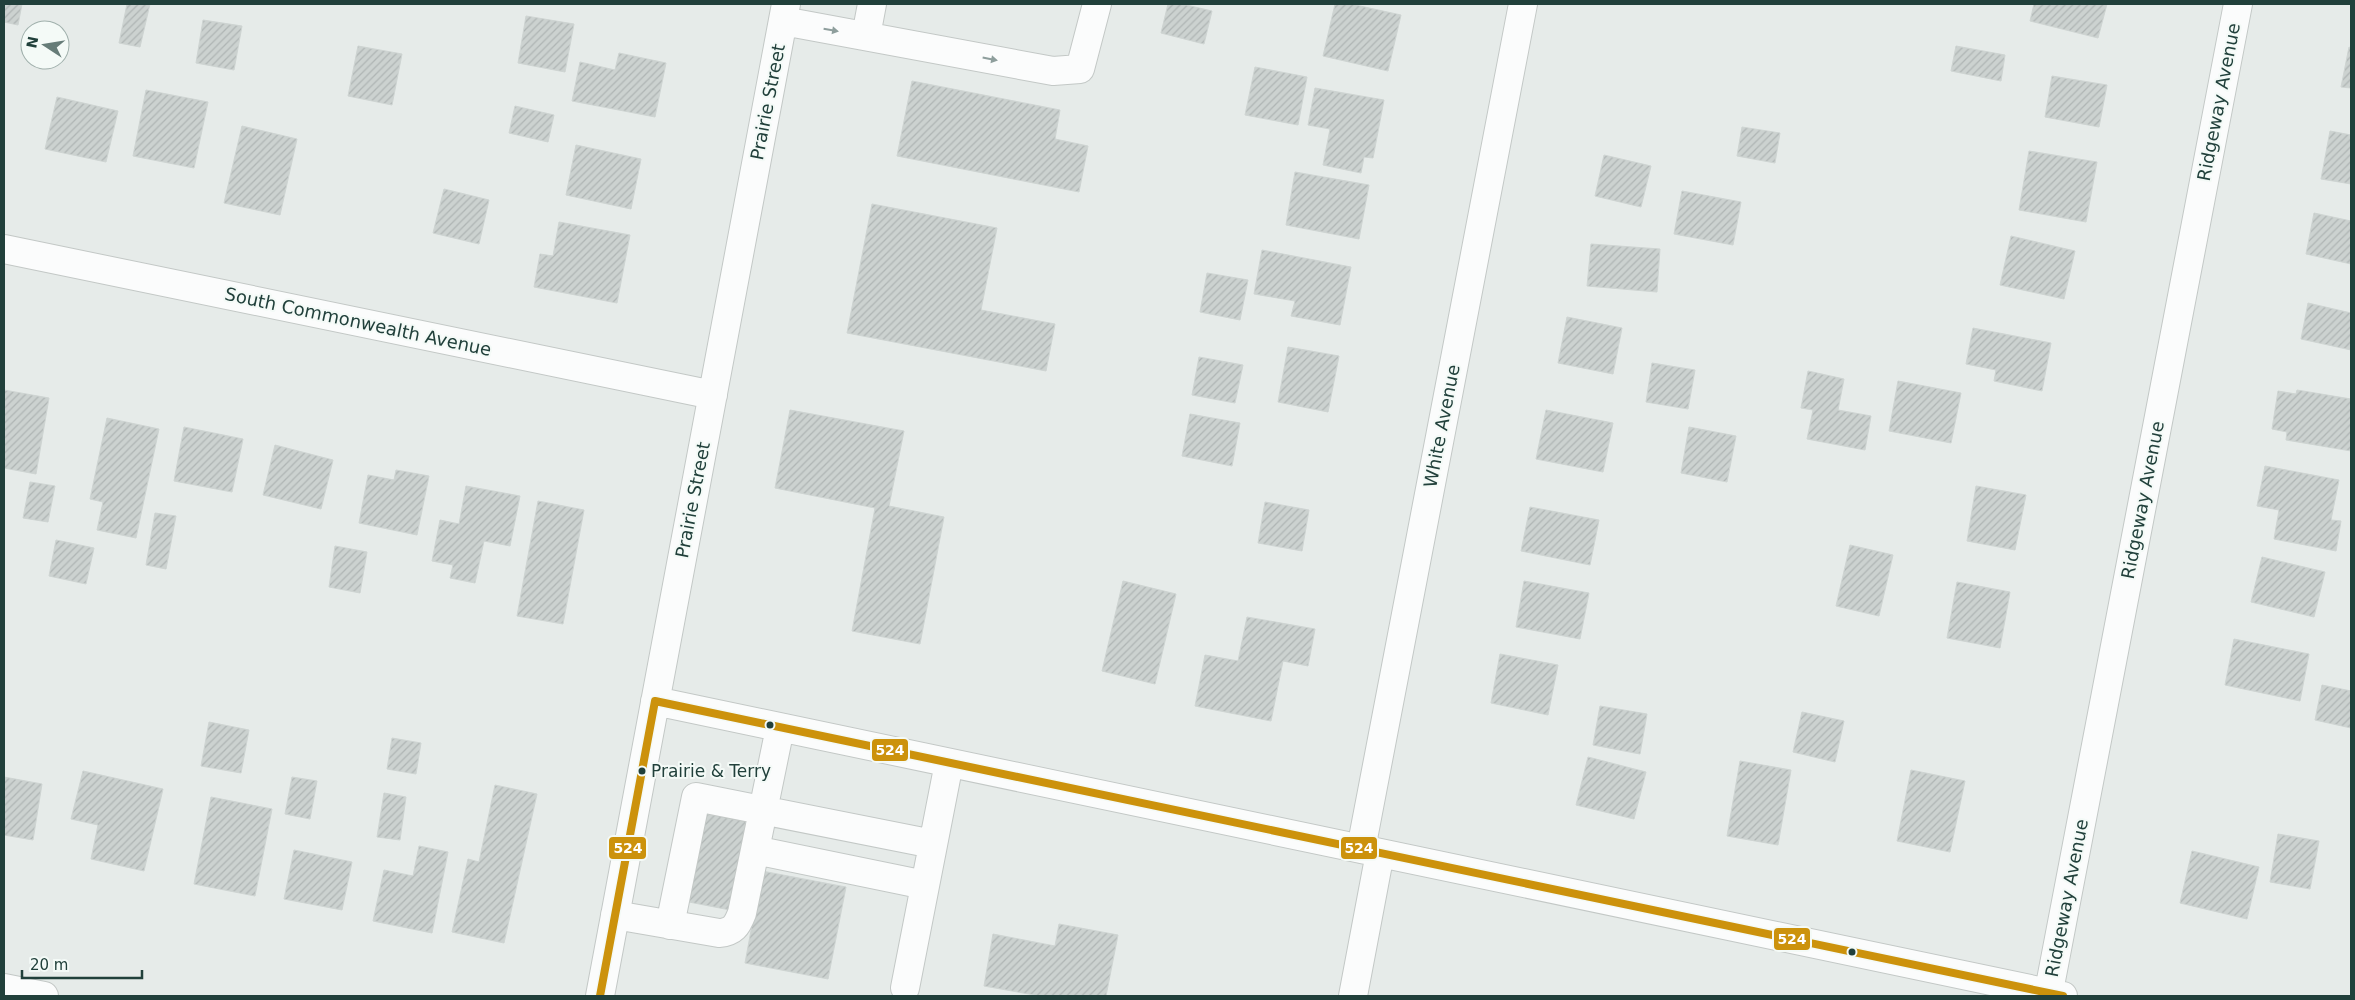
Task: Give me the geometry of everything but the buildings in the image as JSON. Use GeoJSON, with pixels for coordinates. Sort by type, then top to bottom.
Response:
{"type":"FeatureCollection","features":[{"type":"Feature","properties":{"kind":"street"},"geometry":{"type":"LineString","coordinates":[[866,36],[872,4]]}},
{"type":"Feature","properties":{"kind":"street"},"geometry":{"type":"LineString","coordinates":[[784,12],[866,36],[1053,71],[1080,69],[1097,4]]}},
{"type":"Feature","properties":{"kind":"street","name":"White Avenue"},"geometry":{"type":"LineString","coordinates":[[1353,996],[1370,851],[1523,4]]}},
{"type":"Feature","properties":{"kind":"street","name":"Ridgeway Avenue"},"geometry":{"type":"LineString","coordinates":[[2053,995],[2238,4]]}},
{"type":"Feature","properties":{"kind":"street","name":"Prairie Street"},"geometry":{"type":"LineString","coordinates":[[600,996],[784,12]]}},
{"type":"Feature","properties":{"kind":"street","name":"South Commonwealth Avenue"},"geometry":{"type":"LineString","coordinates":[[4,249],[713,395]]}},
{"type":"Feature","properties":{"kind":"street"},"geometry":{"type":"LineString","coordinates":[[655,701],[2053,995]]}},
{"type":"Feature","properties":{"kind":"street"},"geometry":{"type":"LineString","coordinates":[[615,916],[719,933],[729,932],[737,926],[780,728]]}},
{"type":"Feature","properties":{"kind":"street"},"geometry":{"type":"LineString","coordinates":[[905,988],[949,763]]}},
{"type":"Feature","properties":{"kind":"street"},"geometry":{"type":"LineString","coordinates":[[670,925],[696,797],[933,844]]}},
{"type":"Feature","properties":{"kind":"street"},"geometry":{"type":"LineString","coordinates":[[755,850],[925,884]]}},
{"type":"Feature","properties":{"kind":"street"},"geometry":{"type":"LineString","coordinates":[[4,988],[44,996]]}},
{"type":"Feature","properties":{"kind":"transit line","name":"524"},"geometry":{"type":"LineString","coordinates":[[655,701],[2063,996]]}},
{"type":"Feature","properties":{"kind":"transit line","name":"524"},"geometry":{"type":"LineString","coordinates":[[600,996],[655,701]]}},
{"type":"Feature","properties":{"kind":"place","name":"Prairie & Terry"},"geometry":{"type":"Point","coordinates":[642,771]}}]}
